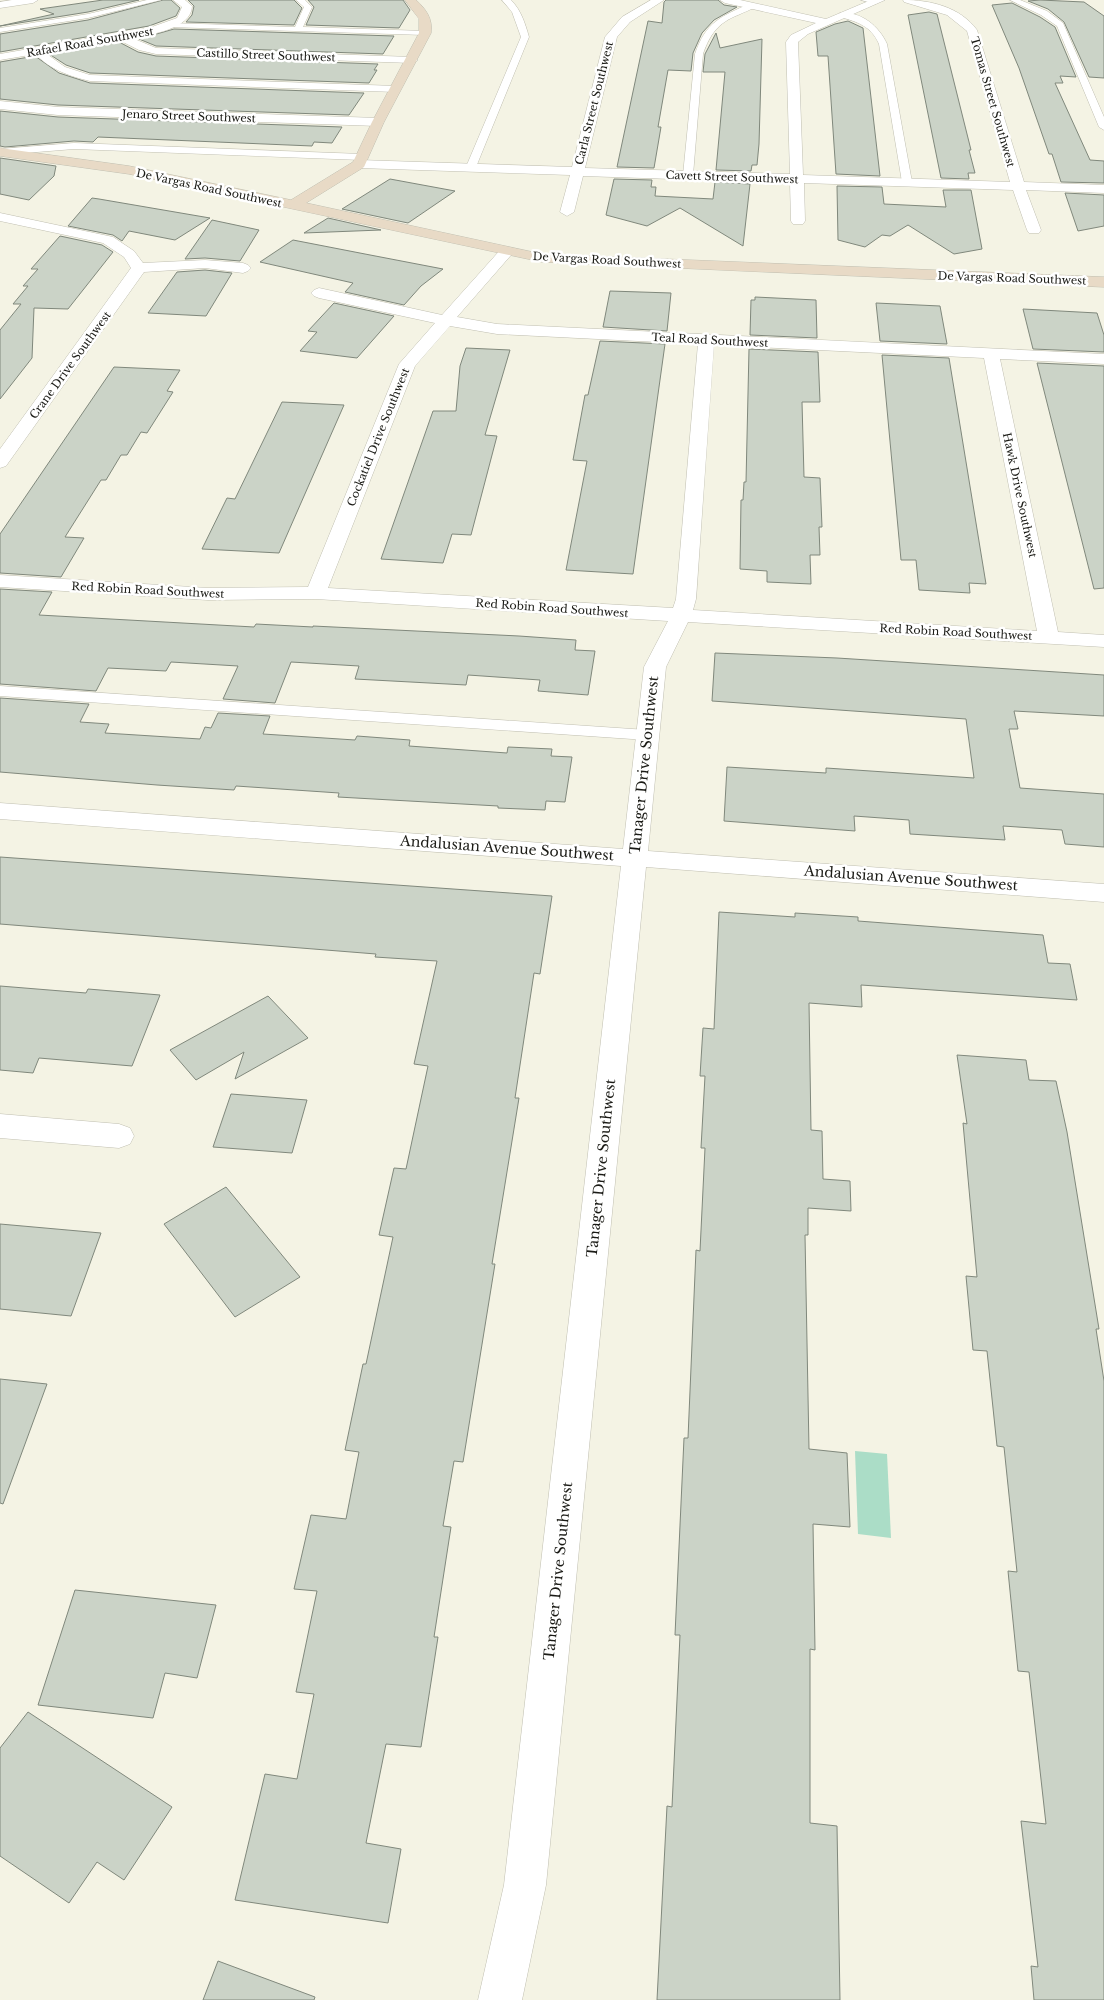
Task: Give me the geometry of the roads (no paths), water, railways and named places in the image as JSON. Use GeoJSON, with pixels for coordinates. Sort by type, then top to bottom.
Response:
{"type":"FeatureCollection","features":[{"type":"Feature","properties":{"kind":"street"},"geometry":{"type":"LineString","coordinates":[[0,5],[33,0]]}},
{"type":"Feature","properties":{"kind":"street","name":"Rafael Road Southwest"},"geometry":{"type":"LineString","coordinates":[[0,57],[123,38],[169,25],[181,20],[187,11],[187,6],[178,0]]}},
{"type":"Feature","properties":{"kind":"street"},"geometry":{"type":"LineString","coordinates":[[292,206],[361,160],[378,122],[425,33],[427,25],[424,18],[419,8],[410,0]]}},
{"type":"Feature","properties":{"kind":"street","name":"Carla Street Southwest"},"geometry":{"type":"LineString","coordinates":[[567,212],[611,37],[618,25],[626,18],[659,0]]}},
{"type":"Feature","properties":{"kind":"street"},"geometry":{"type":"LineString","coordinates":[[725,0],[827,22]]}},
{"type":"Feature","properties":{"kind":"street","name":"Tomas Street Southwest"},"geometry":{"type":"LineString","coordinates":[[908,0],[951,12],[961,18],[972,30],[1018,186],[1034,230]]}},
{"type":"Feature","properties":{"kind":"street"},"geometry":{"type":"LineString","coordinates":[[798,222],[792,42],[795,37],[804,32],[874,1]]}},
{"type":"Feature","properties":{"kind":"street","name":"Castillo Street Southwest"},"geometry":{"type":"LineString","coordinates":[[123,38],[143,48],[156,51],[412,60]]}},
{"type":"Feature","properties":{"kind":"street","name":"Jenaro Street Southwest"},"geometry":{"type":"LineString","coordinates":[[0,105],[58,111],[378,122]]}},
{"type":"Feature","properties":{"kind":"street","name":"De Vargas Road Southwest"},"geometry":{"type":"LineString","coordinates":[[0,152],[129,170],[542,258],[1104,282]]}},
{"type":"Feature","properties":{"kind":"street","name":"Cavett Street Southwest"},"geometry":{"type":"LineString","coordinates":[[361,160],[471,167],[1104,189]]}},
{"type":"Feature","properties":{"kind":"street"},"geometry":{"type":"LineString","coordinates":[[0,217],[108,240],[134,258],[139,268],[205,264],[243,268]]}},
{"type":"Feature","properties":{"kind":"street","name":"Cockatiel Drive Southwest"},"geometry":{"type":"LineString","coordinates":[[316,593],[407,364],[444,320],[507,252]]}},
{"type":"Feature","properties":{"kind":"street","name":"Crane Drive Southwest"},"geometry":{"type":"LineString","coordinates":[[0,462],[139,268]]}},
{"type":"Feature","properties":{"kind":"street","name":"Teal Road Southwest"},"geometry":{"type":"LineString","coordinates":[[319,293],[444,320],[497,329],[1104,359]]}},
{"type":"Feature","properties":{"kind":"street","name":"Tanager Drive Southwest"},"geometry":{"type":"LineString","coordinates":[[500,2000],[525,1885],[655,667],[681,616],[686,599],[706,340]]}},
{"type":"Feature","properties":{"kind":"street","name":"Hawk Drive Southwest"},"geometry":{"type":"LineString","coordinates":[[991,353],[1049,638]]}},
{"type":"Feature","properties":{"kind":"street","name":"Red Robin Road Southwest"},"geometry":{"type":"LineString","coordinates":[[0,581],[208,594],[316,593],[1104,641]]}},
{"type":"Feature","properties":{"kind":"street","name":"Andalusian Avenue Southwest"},"geometry":{"type":"LineString","coordinates":[[0,811],[634,857],[1103,898]]}},
{"type":"Feature","properties":{"kind":"street"},"geometry":{"type":"LineString","coordinates":[[0,1126],[118,1136]]}},
{"type":"Feature","properties":{"kind":"lane"},"geometry":{"type":"LineString","coordinates":[[0,30],[88,16],[158,0]]}},
{"type":"Feature","properties":{"kind":"lane"},"geometry":{"type":"LineString","coordinates":[[298,29],[308,7],[300,0]]}},
{"type":"Feature","properties":{"kind":"lane"},"geometry":{"type":"LineString","coordinates":[[471,167],[525,36],[519,19],[510,3],[506,0]]}},
{"type":"Feature","properties":{"kind":"lane"},"geometry":{"type":"LineString","coordinates":[[1014,0],[1044,13],[1060,25],[1104,126]]}},
{"type":"Feature","properties":{"kind":"lane"},"geometry":{"type":"LineString","coordinates":[[688,175],[699,54],[704,37],[712,25],[752,6]]}},
{"type":"Feature","properties":{"kind":"lane"},"geometry":{"type":"LineString","coordinates":[[843,15],[866,22],[879,32],[883,44],[907,182]]}},
{"type":"Feature","properties":{"kind":"lane"},"geometry":{"type":"LineString","coordinates":[[169,25],[425,33]]}},
{"type":"Feature","properties":{"kind":"lane"},"geometry":{"type":"LineString","coordinates":[[38,52],[58,69],[72,75],[90,78],[396,90]]}},
{"type":"Feature","properties":{"kind":"lane"},"geometry":{"type":"LineString","coordinates":[[0,152],[74,146],[361,160]]}},
{"type":"Feature","properties":{"kind":"lane"},"geometry":{"type":"LineString","coordinates":[[0,691],[647,736]]}}]}
